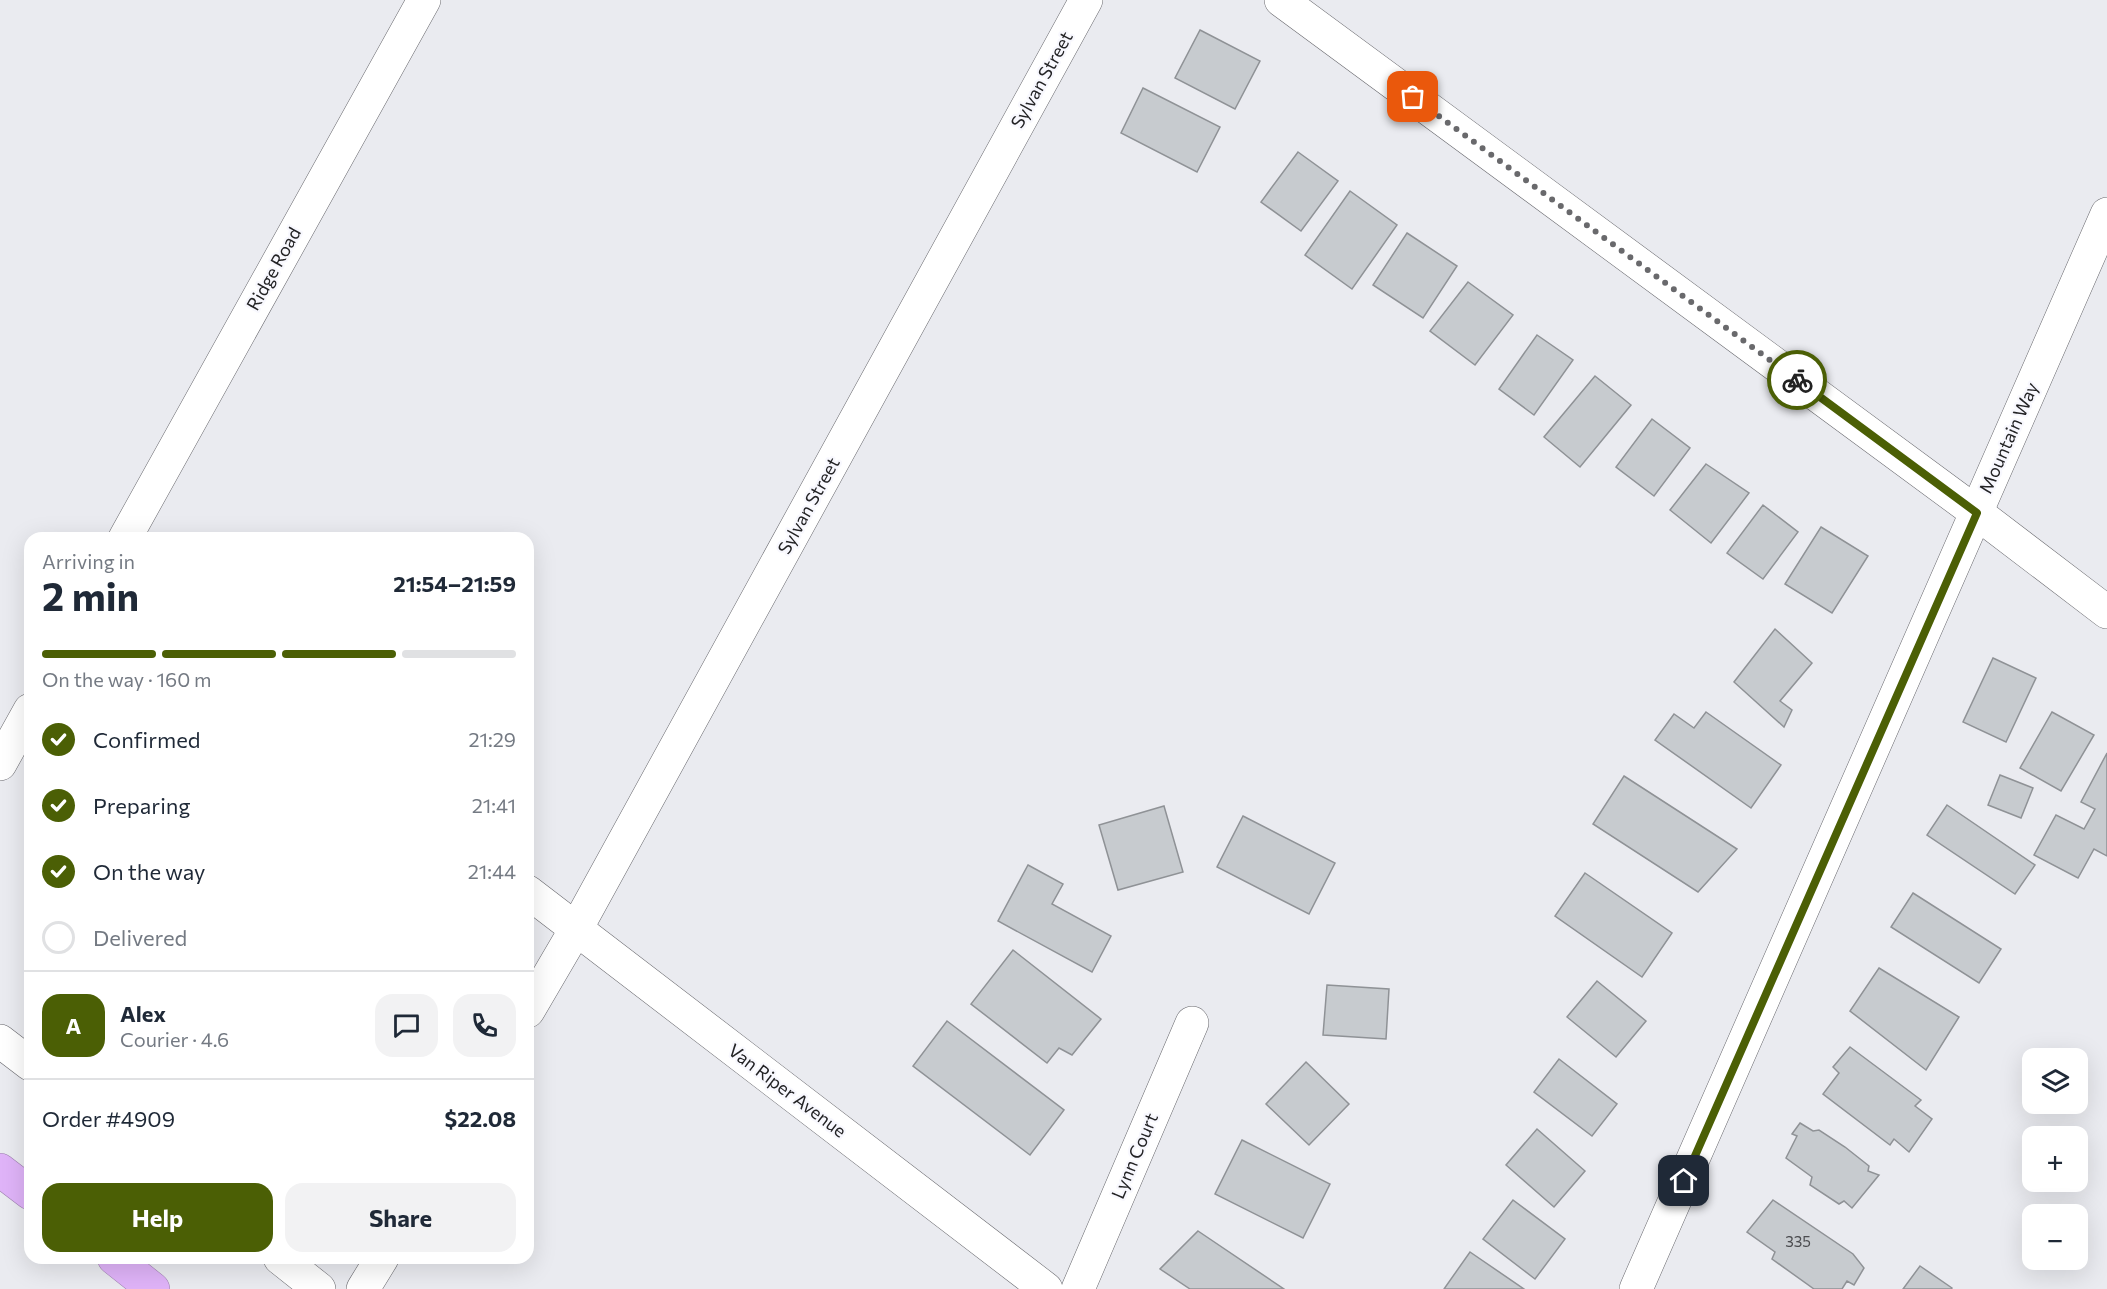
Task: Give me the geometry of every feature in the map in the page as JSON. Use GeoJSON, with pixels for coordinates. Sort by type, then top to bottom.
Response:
{"type":"FeatureCollection","features":[{"type":"Feature","properties":{"kind":"highway"},"geometry":{"type":"LineString","coordinates":[[0,1170],[24,1188]]}},
{"type":"Feature","properties":{"kind":"highway"},"geometry":{"type":"LineString","coordinates":[[122,1264],[153,1289]]}},
{"type":"Feature","properties":{"kind":"street","name":"Ridge Road"},"geometry":{"type":"LineString","coordinates":[[128,532],[424,0]]}},
{"type":"Feature","properties":{"kind":"street","name":"Sylvan Street"},"geometry":{"type":"LineString","coordinates":[[534,1001],[576,929],[1086,0]]}},
{"type":"Feature","properties":{"kind":"street"},"geometry":{"type":"LineString","coordinates":[[1281,0],[1977,513],[2107,612]]}},
{"type":"Feature","properties":{"kind":"street","name":"Mountain Way"},"geometry":{"type":"LineString","coordinates":[[1636,1289],[2107,214]]}},
{"type":"Feature","properties":{"kind":"street"},"geometry":{"type":"LineString","coordinates":[[0,764],[24,721]]}},
{"type":"Feature","properties":{"kind":"street","name":"Van Riper Avenue"},"geometry":{"type":"LineString","coordinates":[[534,897],[1046,1289]]}},
{"type":"Feature","properties":{"kind":"street","name":"Lynn Court"},"geometry":{"type":"LineString","coordinates":[[1078,1289],[1191,1023]]}},
{"type":"Feature","properties":{"kind":"street"},"geometry":{"type":"LineString","coordinates":[[0,1041],[24,1059]]}},
{"type":"Feature","properties":{"kind":"street"},"geometry":{"type":"LineString","coordinates":[[288,1264],[319,1289]]}},
{"type":"Feature","properties":{"kind":"street"},"geometry":{"type":"LineString","coordinates":[[363,1289],[378,1264]]}},
{"type":"Feature","properties":{"kind":"building"},"geometry":{"type":"Polygon","coordinates":[[[1200,30],[1260,61],[1235,109],[1175,78],[1200,30]]]}},
{"type":"Feature","properties":{"kind":"building"},"geometry":{"type":"Polygon","coordinates":[[[1143,88],[1220,127],[1197,172],[1121,133],[1143,88]]]}},
{"type":"Feature","properties":{"kind":"building"},"geometry":{"type":"Polygon","coordinates":[[[1298,152],[1338,181],[1301,231],[1261,202],[1298,152]]]}},
{"type":"Feature","properties":{"kind":"building"},"geometry":{"type":"Polygon","coordinates":[[[1350,191],[1397,225],[1352,289],[1305,255],[1350,191]]]}},
{"type":"Feature","properties":{"kind":"building"},"geometry":{"type":"Polygon","coordinates":[[[1407,233],[1457,266],[1423,318],[1373,285],[1407,233]]]}},
{"type":"Feature","properties":{"kind":"building"},"geometry":{"type":"Polygon","coordinates":[[[1468,282],[1513,315],[1475,365],[1430,331],[1468,282]]]}},
{"type":"Feature","properties":{"kind":"building"},"geometry":{"type":"Polygon","coordinates":[[[1537,335],[1573,360],[1534,415],[1499,389],[1537,335]]]}},
{"type":"Feature","properties":{"kind":"building"},"geometry":{"type":"Polygon","coordinates":[[[1595,376],[1631,405],[1580,467],[1544,437],[1595,376]]]}},
{"type":"Feature","properties":{"kind":"building"},"geometry":{"type":"Polygon","coordinates":[[[1652,419],[1690,448],[1654,496],[1616,467],[1652,419]]]}},
{"type":"Feature","properties":{"kind":"building"},"geometry":{"type":"Polygon","coordinates":[[[1706,464],[1749,493],[1711,543],[1670,510],[1706,464]]]}},
{"type":"Feature","properties":{"kind":"building"},"geometry":{"type":"Polygon","coordinates":[[[1763,505],[1798,532],[1763,579],[1727,553],[1763,505]]]}},
{"type":"Feature","properties":{"kind":"building"},"geometry":{"type":"Polygon","coordinates":[[[1821,527],[1868,556],[1832,613],[1785,584],[1821,527]]]}},
{"type":"Feature","properties":{"kind":"building"},"geometry":{"type":"Polygon","coordinates":[[[1775,629],[1812,663],[1780,701],[1792,710],[1784,727],[1734,682],[1775,629]]]}},
{"type":"Feature","properties":{"kind":"building"},"geometry":{"type":"Polygon","coordinates":[[[1993,658],[2036,678],[2006,742],[1963,722],[1993,658]]]}},
{"type":"Feature","properties":{"kind":"building"},"geometry":{"type":"Polygon","coordinates":[[[1706,712],[1781,765],[1751,808],[1655,740],[1674,714],[1694,728],[1706,712]]]}},
{"type":"Feature","properties":{"kind":"building"},"geometry":{"type":"Polygon","coordinates":[[[2052,712],[2094,735],[2061,791],[2020,768],[2052,712]]]}},
{"type":"Feature","properties":{"kind":"building"},"geometry":{"type":"Polygon","coordinates":[[[2107,753],[2107,856],[2094,849],[2078,878],[2034,855],[2056,815],[2084,829],[2095,809],[2081,802],[2107,753]]]}},
{"type":"Feature","properties":{"kind":"building"},"geometry":{"type":"Polygon","coordinates":[[[2000,775],[2033,788],[2021,818],[1988,805],[2000,775]]]}},
{"type":"Feature","properties":{"kind":"building"},"geometry":{"type":"Polygon","coordinates":[[[1624,776],[1737,849],[1698,892],[1593,824],[1624,776]]]}},
{"type":"Feature","properties":{"kind":"building"},"geometry":{"type":"Polygon","coordinates":[[[1947,805],[2035,865],[2015,894],[1927,835],[1947,805]]]}},
{"type":"Feature","properties":{"kind":"building"},"geometry":{"type":"Polygon","coordinates":[[[1164,806],[1183,872],[1118,890],[1099,825],[1164,806]]]}},
{"type":"Feature","properties":{"kind":"building"},"geometry":{"type":"Polygon","coordinates":[[[1243,816],[1335,863],[1309,914],[1217,867],[1243,816]]]}},
{"type":"Feature","properties":{"kind":"building"},"geometry":{"type":"Polygon","coordinates":[[[1028,865],[1063,884],[1052,904],[1111,936],[1092,972],[998,921],[1028,865]]]}},
{"type":"Feature","properties":{"kind":"building"},"geometry":{"type":"Polygon","coordinates":[[[1585,873],[1672,933],[1642,977],[1555,916],[1585,873]]]}},
{"type":"Feature","properties":{"kind":"building"},"geometry":{"type":"Polygon","coordinates":[[[1913,893],[2001,949],[1979,983],[1891,927],[1913,893]]]}},
{"type":"Feature","properties":{"kind":"building"},"geometry":{"type":"Polygon","coordinates":[[[1013,950],[1101,1019],[1072,1055],[1059,1048],[1047,1063],[971,1004],[1013,950]]]}},
{"type":"Feature","properties":{"kind":"building"},"geometry":{"type":"Polygon","coordinates":[[[1879,968],[1959,1017],[1926,1070],[1850,1011],[1879,968]]]}},
{"type":"Feature","properties":{"kind":"building"},"geometry":{"type":"Polygon","coordinates":[[[1597,981],[1646,1021],[1616,1057],[1567,1017],[1597,981]]]}},
{"type":"Feature","properties":{"kind":"building"},"geometry":{"type":"Polygon","coordinates":[[[1327,985],[1389,989],[1386,1039],[1323,1035],[1327,985]]]}},
{"type":"Feature","properties":{"kind":"building"},"geometry":{"type":"Polygon","coordinates":[[[947,1021],[1064,1110],[1030,1155],[913,1066],[947,1021]]]}},
{"type":"Feature","properties":{"kind":"building"},"geometry":{"type":"Polygon","coordinates":[[[1850,1047],[1921,1100],[1915,1106],[1932,1119],[1909,1152],[1894,1139],[1890,1145],[1823,1094],[1839,1073],[1833,1067],[1850,1047]]]}},
{"type":"Feature","properties":{"kind":"building"},"geometry":{"type":"Polygon","coordinates":[[[1559,1059],[1617,1104],[1592,1136],[1534,1092],[1559,1059]]]}},
{"type":"Feature","properties":{"kind":"building"},"geometry":{"type":"Polygon","coordinates":[[[1306,1062],[1349,1104],[1309,1145],[1266,1104],[1306,1062]]]}},
{"type":"Feature","properties":{"kind":"building"},"geometry":{"type":"Polygon","coordinates":[[[1800,1123],[1813,1131],[1819,1130],[1845,1147],[1869,1166],[1868,1171],[1879,1175],[1852,1208],[1844,1201],[1839,1204],[1810,1185],[1812,1177],[1786,1158],[1797,1136],[1792,1134],[1800,1123]]]}},
{"type":"Feature","properties":{"kind":"building"},"geometry":{"type":"Polygon","coordinates":[[[1537,1129],[1585,1171],[1554,1207],[1506,1165],[1537,1129]]]}},
{"type":"Feature","properties":{"kind":"building"},"geometry":{"type":"Polygon","coordinates":[[[1242,1140],[1330,1184],[1303,1238],[1215,1194],[1242,1140]]]}},
{"type":"Feature","properties":{"kind":"building"},"geometry":{"type":"Polygon","coordinates":[[[1513,1200],[1565,1239],[1535,1279],[1483,1239],[1513,1200]]]}},
{"type":"Feature","properties":{"kind":"building"},"geometry":{"type":"Polygon","coordinates":[[[1773,1200],[1853,1254],[1864,1268],[1854,1285],[1847,1281],[1842,1289],[1814,1289],[1772,1259],[1775,1252],[1747,1232],[1773,1200]]]}},
{"type":"Feature","properties":{"kind":"building"},"geometry":{"type":"Polygon","coordinates":[[[1198,1231],[1284,1289],[1190,1289],[1160,1269],[1198,1231]]]}},
{"type":"Feature","properties":{"kind":"building"},"geometry":{"type":"Polygon","coordinates":[[[1470,1252],[1524,1289],[1444,1289],[1470,1252]]]}},
{"type":"Feature","properties":{"kind":"building"},"geometry":{"type":"Polygon","coordinates":[[[1920,1266],[1952,1288],[1903,1289],[1920,1266]]]}},
{"type":"Feature","properties":{"kind":"way so far"},"geometry":{"type":"LineString","coordinates":[[1413,97],[1797,380]]}},
{"type":"Feature","properties":{"kind":"route"},"geometry":{"type":"LineString","coordinates":[[1684,1181],[1977,513],[1797,380]]}}]}
